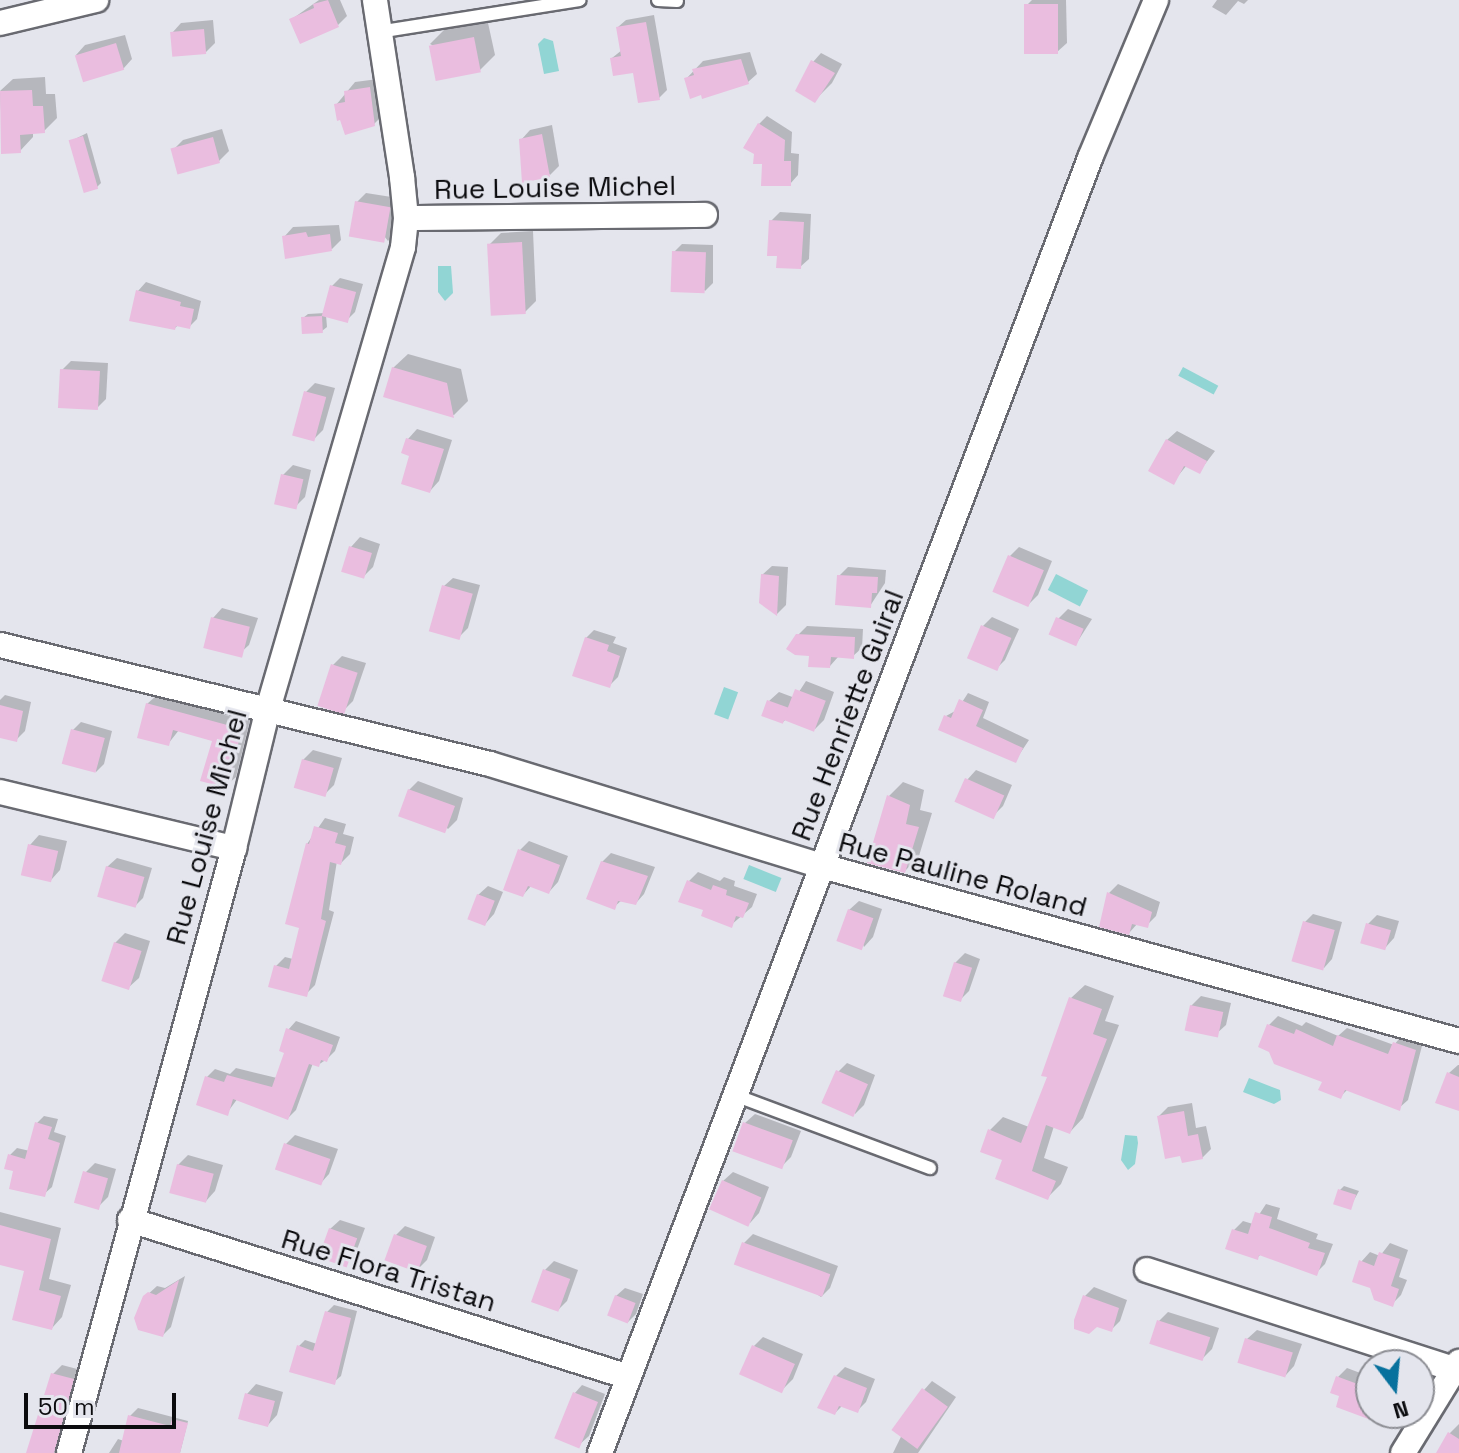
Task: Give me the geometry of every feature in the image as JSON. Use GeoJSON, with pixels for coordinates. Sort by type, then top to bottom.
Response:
{"type":"FeatureCollection","features":[{"type":"Feature","properties":{"kind":"street"},"geometry":{"type":"LineString","coordinates":[[0,23],[96,0]]}},
{"type":"Feature","properties":{"kind":"street","name":"Rue Louise Michel"},"geometry":{"type":"LineString","coordinates":[[69,1453],[130,1220],[234,848],[268,709],[403,247],[406,218],[375,0]]}},
{"type":"Feature","properties":{"kind":"street","name":"Rue Henriette Guiral"},"geometry":{"type":"LineString","coordinates":[[600,1453],[1090,158],[1156,0]]}},
{"type":"Feature","properties":{"kind":"street","name":"Rue Louise Michel"},"geometry":{"type":"LineString","coordinates":[[406,218],[705,215]]}},
{"type":"Feature","properties":{"kind":"street","name":"Rue Pauline Roland"},"geometry":{"type":"LineString","coordinates":[[0,645],[490,764],[822,866],[1459,1041]]}},
{"type":"Feature","properties":{"kind":"street"},"geometry":{"type":"LineString","coordinates":[[0,792],[234,848]]}},
{"type":"Feature","properties":{"kind":"street","name":"Rue Flora Tristan"},"geometry":{"type":"LineString","coordinates":[[130,1220],[629,1377]]}},
{"type":"Feature","properties":{"kind":"street"},"geometry":{"type":"LineString","coordinates":[[1147,1270],[1456,1366],[1403,1453]]}},
{"type":"Feature","properties":{"kind":"lane"},"geometry":{"type":"LineString","coordinates":[[378,32],[579,0]]}},
{"type":"Feature","properties":{"kind":"lane"},"geometry":{"type":"LineString","coordinates":[[658,0],[677,1]]}},
{"type":"Feature","properties":{"kind":"lane"},"geometry":{"type":"LineString","coordinates":[[737,1096],[930,1168]]}},
{"type":"Feature","properties":{"kind":"water"},"geometry":{"type":"Polygon","coordinates":[[[544,38],[553,41],[559,71],[544,74],[538,44],[544,38]]]}},
{"type":"Feature","properties":{"kind":"water"},"geometry":{"type":"Polygon","coordinates":[[[438,266],[451,266],[453,293],[445,301],[438,292],[438,266]]]}},
{"type":"Feature","properties":{"kind":"water"},"geometry":{"type":"Polygon","coordinates":[[[1183,367],[1218,386],[1214,395],[1178,376],[1183,367]]]}},
{"type":"Feature","properties":{"kind":"water"},"geometry":{"type":"Polygon","coordinates":[[[1056,574],[1088,590],[1080,606],[1048,590],[1056,574]]]}},
{"type":"Feature","properties":{"kind":"water"},"geometry":{"type":"Polygon","coordinates":[[[724,687],[738,692],[728,719],[714,714],[724,687]]]}},
{"type":"Feature","properties":{"kind":"water"},"geometry":{"type":"Polygon","coordinates":[[[749,865],[781,878],[776,892],[743,879],[749,865]]]}},
{"type":"Feature","properties":{"kind":"water"},"geometry":{"type":"Polygon","coordinates":[[[1249,1078],[1280,1090],[1281,1100],[1274,1104],[1243,1092],[1249,1078]]]}},
{"type":"Feature","properties":{"kind":"water"},"geometry":{"type":"Polygon","coordinates":[[[1125,1135],[1137,1136],[1138,1143],[1135,1164],[1128,1170],[1121,1160],[1125,1135]]]}},
{"type":"Feature","properties":{"kind":"building"},"geometry":{"type":"Polygon","coordinates":[[[328,0],[339,27],[300,44],[289,19],[314,8],[313,4],[328,0]]]}},
{"type":"Feature","properties":{"kind":"building"},"geometry":{"type":"Polygon","coordinates":[[[1024,4],[1058,4],[1058,54],[1024,54],[1024,4]]]}},
{"type":"Feature","properties":{"kind":"building"},"geometry":{"type":"Polygon","coordinates":[[[646,22],[660,100],[638,103],[633,73],[613,76],[610,58],[621,56],[616,27],[646,22]]]}},
{"type":"Feature","properties":{"kind":"building"},"geometry":{"type":"Polygon","coordinates":[[[204,29],[206,54],[172,57],[170,32],[204,29]]]}},
{"type":"Feature","properties":{"kind":"building"},"geometry":{"type":"Polygon","coordinates":[[[474,37],[481,72],[436,81],[429,46],[474,37]]]}},
{"type":"Feature","properties":{"kind":"building"},"geometry":{"type":"Polygon","coordinates":[[[116,43],[124,70],[83,82],[75,56],[116,43]]]}},
{"type":"Feature","properties":{"kind":"building"},"geometry":{"type":"Polygon","coordinates":[[[741,59],[749,84],[702,99],[701,95],[690,99],[684,78],[694,75],[692,69],[741,59]]]}},
{"type":"Feature","properties":{"kind":"building"},"geometry":{"type":"Polygon","coordinates":[[[811,60],[835,73],[815,103],[795,91],[811,60]]]}},
{"type":"Feature","properties":{"kind":"building"},"geometry":{"type":"Polygon","coordinates":[[[370,87],[375,126],[345,135],[340,120],[337,121],[334,104],[345,102],[344,91],[370,87]]]}},
{"type":"Feature","properties":{"kind":"building"},"geometry":{"type":"Polygon","coordinates":[[[32,90],[33,106],[43,106],[45,133],[20,135],[21,153],[1,154],[0,91],[32,90]]]}},
{"type":"Feature","properties":{"kind":"building"},"geometry":{"type":"Polygon","coordinates":[[[758,123],[785,140],[784,161],[791,161],[791,186],[761,186],[762,164],[753,164],[754,154],[743,148],[758,123]]]}},
{"type":"Feature","properties":{"kind":"building"},"geometry":{"type":"Polygon","coordinates":[[[542,134],[550,177],[522,183],[519,139],[542,134]]]}},
{"type":"Feature","properties":{"kind":"building"},"geometry":{"type":"Polygon","coordinates":[[[83,136],[98,189],[84,193],[69,140],[83,136]]]}},
{"type":"Feature","properties":{"kind":"building"},"geometry":{"type":"Polygon","coordinates":[[[213,137],[220,163],[177,174],[170,148],[213,137]]]}},
{"type":"Feature","properties":{"kind":"building"},"geometry":{"type":"Polygon","coordinates":[[[355,201],[390,207],[384,243],[349,236],[355,201]]]}},
{"type":"Feature","properties":{"kind":"building"},"geometry":{"type":"Polygon","coordinates":[[[769,220],[804,222],[801,269],[776,268],[777,256],[767,256],[769,220]]]}},
{"type":"Feature","properties":{"kind":"building"},"geometry":{"type":"Polygon","coordinates":[[[306,232],[308,237],[330,234],[332,251],[285,259],[282,236],[306,232]]]}},
{"type":"Feature","properties":{"kind":"building"},"geometry":{"type":"Polygon","coordinates":[[[522,242],[526,314],[491,316],[487,244],[522,242]]]}},
{"type":"Feature","properties":{"kind":"building"},"geometry":{"type":"Polygon","coordinates":[[[672,251],[706,252],[705,293],[671,292],[672,251]]]}},
{"type":"Feature","properties":{"kind":"building"},"geometry":{"type":"Polygon","coordinates":[[[330,285],[356,292],[348,323],[322,316],[330,285]]]}},
{"type":"Feature","properties":{"kind":"building"},"geometry":{"type":"Polygon","coordinates":[[[136,290],[181,302],[180,306],[194,309],[190,329],[176,326],[175,330],[129,321],[136,290]]]}},
{"type":"Feature","properties":{"kind":"building"},"geometry":{"type":"Polygon","coordinates":[[[322,316],[323,333],[302,334],[301,317],[322,316]]]}},
{"type":"Feature","properties":{"kind":"building"},"geometry":{"type":"Polygon","coordinates":[[[392,367],[447,383],[454,418],[383,397],[392,367]]]}},
{"type":"Feature","properties":{"kind":"building"},"geometry":{"type":"Polygon","coordinates":[[[60,369],[100,371],[98,410],[58,408],[60,369]]]}},
{"type":"Feature","properties":{"kind":"building"},"geometry":{"type":"Polygon","coordinates":[[[304,391],[326,397],[314,441],[292,435],[304,391]]]}},
{"type":"Feature","properties":{"kind":"building"},"geometry":{"type":"Polygon","coordinates":[[[406,438],[444,449],[430,493],[401,484],[409,456],[401,453],[406,438]]]}},
{"type":"Feature","properties":{"kind":"building"},"geometry":{"type":"Polygon","coordinates":[[[1166,439],[1207,461],[1200,474],[1184,466],[1174,485],[1148,471],[1166,439]]]}},
{"type":"Feature","properties":{"kind":"building"},"geometry":{"type":"Polygon","coordinates":[[[281,474],[303,479],[296,509],[274,504],[281,474]]]}},
{"type":"Feature","properties":{"kind":"building"},"geometry":{"type":"Polygon","coordinates":[[[349,546],[372,553],[364,579],[341,572],[349,546]]]}},
{"type":"Feature","properties":{"kind":"building"},"geometry":{"type":"Polygon","coordinates":[[[1008,555],[1044,570],[1028,607],[992,592],[1008,555]]]}},
{"type":"Feature","properties":{"kind":"building"},"geometry":{"type":"Polygon","coordinates":[[[761,574],[779,576],[777,616],[759,603],[761,574]]]}},
{"type":"Feature","properties":{"kind":"building"},"geometry":{"type":"Polygon","coordinates":[[[837,575],[878,577],[877,593],[872,593],[871,608],[835,605],[837,575]]]}},
{"type":"Feature","properties":{"kind":"building"},"geometry":{"type":"Polygon","coordinates":[[[442,585],[473,594],[460,640],[429,631],[442,585]]]}},
{"type":"Feature","properties":{"kind":"building"},"geometry":{"type":"Polygon","coordinates":[[[211,617],[250,627],[242,658],[203,648],[211,617]]]}},
{"type":"Feature","properties":{"kind":"building"},"geometry":{"type":"Polygon","coordinates":[[[1056,617],[1084,629],[1076,646],[1049,634],[1056,617]]]}},
{"type":"Feature","properties":{"kind":"building"},"geometry":{"type":"Polygon","coordinates":[[[981,625],[1011,638],[997,671],[967,658],[981,625]]]}},
{"type":"Feature","properties":{"kind":"building"},"geometry":{"type":"Polygon","coordinates":[[[796,634],[855,637],[854,659],[831,657],[830,668],[808,667],[809,656],[795,655],[786,649],[796,634]]]}},
{"type":"Feature","properties":{"kind":"building"},"geometry":{"type":"Polygon","coordinates":[[[585,637],[609,645],[607,651],[620,656],[610,688],[572,676],[585,637]]]}},
{"type":"Feature","properties":{"kind":"building"},"geometry":{"type":"Polygon","coordinates":[[[331,664],[358,673],[344,714],[317,706],[331,664]]]}},
{"type":"Feature","properties":{"kind":"building"},"geometry":{"type":"Polygon","coordinates":[[[795,689],[826,701],[814,732],[783,720],[795,689]]]}},
{"type":"Feature","properties":{"kind":"building"},"geometry":{"type":"Polygon","coordinates":[[[959,699],[983,710],[976,726],[1023,748],[1016,763],[938,730],[944,715],[951,718],[959,699]]]}},
{"type":"Feature","properties":{"kind":"building"},"geometry":{"type":"Polygon","coordinates":[[[767,700],[789,708],[783,724],[761,716],[767,700]]]}},
{"type":"Feature","properties":{"kind":"building"},"geometry":{"type":"Polygon","coordinates":[[[146,703],[242,729],[227,788],[200,781],[212,741],[173,730],[169,746],[137,738],[146,703]]]}},
{"type":"Feature","properties":{"kind":"building"},"geometry":{"type":"Polygon","coordinates":[[[0,705],[23,711],[17,742],[0,738],[0,705]]]}},
{"type":"Feature","properties":{"kind":"building"},"geometry":{"type":"Polygon","coordinates":[[[71,729],[105,738],[95,773],[62,764],[71,729]]]}},
{"type":"Feature","properties":{"kind":"building"},"geometry":{"type":"Polygon","coordinates":[[[302,759],[334,768],[325,797],[294,788],[302,759]]]}},
{"type":"Feature","properties":{"kind":"building"},"geometry":{"type":"Polygon","coordinates":[[[965,778],[1004,795],[994,819],[954,802],[965,778]]]}},
{"type":"Feature","properties":{"kind":"building"},"geometry":{"type":"Polygon","coordinates":[[[408,789],[455,806],[445,833],[398,816],[408,789]]]}},
{"type":"Feature","properties":{"kind":"building"},"geometry":{"type":"Polygon","coordinates":[[[887,795],[910,805],[906,824],[919,827],[905,873],[867,863],[887,795]]]}},
{"type":"Feature","properties":{"kind":"building"},"geometry":{"type":"Polygon","coordinates":[[[314,826],[338,833],[335,843],[346,846],[341,865],[330,862],[321,919],[326,921],[307,997],[268,987],[274,965],[289,969],[299,928],[285,924],[306,843],[309,844],[314,826]]]}},
{"type":"Feature","properties":{"kind":"building"},"geometry":{"type":"Polygon","coordinates":[[[28,844],[58,851],[51,882],[21,875],[28,844]]]}},
{"type":"Feature","properties":{"kind":"building"},"geometry":{"type":"Polygon","coordinates":[[[518,849],[560,865],[549,894],[528,886],[523,897],[503,890],[518,849]]]}},
{"type":"Feature","properties":{"kind":"building"},"geometry":{"type":"Polygon","coordinates":[[[601,861],[648,876],[636,905],[618,901],[615,910],[586,899],[601,861]]]}},
{"type":"Feature","properties":{"kind":"building"},"geometry":{"type":"Polygon","coordinates":[[[106,866],[144,877],[136,908],[97,897],[106,866]]]}},
{"type":"Feature","properties":{"kind":"building"},"geometry":{"type":"Polygon","coordinates":[[[687,880],[711,890],[713,885],[727,890],[726,895],[749,903],[743,918],[736,916],[732,928],[701,916],[703,910],[678,902],[687,880]]]}},
{"type":"Feature","properties":{"kind":"building"},"geometry":{"type":"Polygon","coordinates":[[[1107,892],[1152,912],[1148,928],[1132,924],[1129,935],[1099,927],[1107,892]]]}},
{"type":"Feature","properties":{"kind":"building"},"geometry":{"type":"Polygon","coordinates":[[[477,894],[495,901],[485,926],[467,919],[477,894]]]}},
{"type":"Feature","properties":{"kind":"building"},"geometry":{"type":"Polygon","coordinates":[[[848,909],[873,918],[862,950],[836,941],[848,909]]]}},
{"type":"Feature","properties":{"kind":"building"},"geometry":{"type":"Polygon","coordinates":[[[1303,921],[1335,930],[1323,970],[1291,961],[1303,921]]]}},
{"type":"Feature","properties":{"kind":"building"},"geometry":{"type":"Polygon","coordinates":[[[1366,923],[1391,930],[1385,950],[1360,943],[1366,923]]]}},
{"type":"Feature","properties":{"kind":"building"},"geometry":{"type":"Polygon","coordinates":[[[114,942],[142,951],[129,990],[101,981],[114,942]]]}},
{"type":"Feature","properties":{"kind":"building"},"geometry":{"type":"Polygon","coordinates":[[[954,962],[972,968],[961,1002],[943,996],[954,962]]]}},
{"type":"Feature","properties":{"kind":"building"},"geometry":{"type":"Polygon","coordinates":[[[1069,997],[1102,1009],[1093,1034],[1107,1039],[1070,1134],[1046,1125],[1032,1171],[1056,1181],[1048,1200],[995,1179],[1002,1160],[980,1152],[988,1129],[1021,1143],[1047,1077],[1041,1076],[1069,997]]]}},
{"type":"Feature","properties":{"kind":"building"},"geometry":{"type":"Polygon","coordinates":[[[1190,1005],[1223,1012],[1218,1038],[1185,1030],[1190,1005]]]}},
{"type":"Feature","properties":{"kind":"building"},"geometry":{"type":"Polygon","coordinates":[[[1267,1024],[1294,1034],[1296,1029],[1333,1046],[1337,1035],[1388,1054],[1393,1042],[1416,1050],[1400,1111],[1345,1090],[1341,1099],[1318,1090],[1322,1082],[1274,1064],[1269,1052],[1258,1047],[1267,1024]]]}},
{"type":"Feature","properties":{"kind":"building"},"geometry":{"type":"Polygon","coordinates":[[[286,1028],[333,1045],[327,1062],[321,1060],[319,1067],[309,1064],[288,1120],[233,1099],[228,1116],[196,1105],[205,1076],[224,1082],[227,1075],[272,1087],[284,1053],[279,1051],[286,1028]]]}},
{"type":"Feature","properties":{"kind":"building"},"geometry":{"type":"Polygon","coordinates":[[[836,1070],[868,1084],[853,1117],[821,1103],[836,1070]]]}},
{"type":"Feature","properties":{"kind":"building"},"geometry":{"type":"Polygon","coordinates":[[[1447,1072],[1459,1077],[1459,1111],[1435,1103],[1447,1072]]]}},
{"type":"Feature","properties":{"kind":"building"},"geometry":{"type":"Polygon","coordinates":[[[1184,1111],[1188,1136],[1198,1134],[1203,1159],[1182,1163],[1180,1156],[1165,1159],[1157,1116],[1184,1111]]]}},
{"type":"Feature","properties":{"kind":"building"},"geometry":{"type":"Polygon","coordinates":[[[35,1122],[52,1127],[48,1139],[60,1143],[45,1197],[9,1189],[13,1171],[4,1169],[8,1154],[25,1159],[35,1122]]]}},
{"type":"Feature","properties":{"kind":"building"},"geometry":{"type":"Polygon","coordinates":[[[743,1122],[793,1140],[782,1169],[732,1151],[743,1122]]]}},
{"type":"Feature","properties":{"kind":"building"},"geometry":{"type":"Polygon","coordinates":[[[284,1143],[330,1159],[321,1185],[275,1169],[284,1143]]]}},
{"type":"Feature","properties":{"kind":"building"},"geometry":{"type":"Polygon","coordinates":[[[177,1164],[214,1174],[206,1203],[169,1193],[177,1164]]]}},
{"type":"Feature","properties":{"kind":"building"},"geometry":{"type":"Polygon","coordinates":[[[83,1171],[108,1178],[99,1210],[74,1203],[83,1171]]]}},
{"type":"Feature","properties":{"kind":"building"},"geometry":{"type":"Polygon","coordinates":[[[722,1180],[761,1197],[748,1227],[709,1209],[722,1180]]]}},
{"type":"Feature","properties":{"kind":"building"},"geometry":{"type":"Polygon","coordinates":[[[1338,1189],[1356,1195],[1351,1210],[1333,1204],[1338,1189]]]}},
{"type":"Feature","properties":{"kind":"building"},"geometry":{"type":"Polygon","coordinates":[[[1255,1212],[1272,1217],[1269,1228],[1310,1243],[1308,1248],[1325,1253],[1317,1276],[1259,1255],[1258,1260],[1225,1249],[1232,1229],[1248,1234],[1255,1212]]]}},
{"type":"Feature","properties":{"kind":"building"},"geometry":{"type":"Polygon","coordinates":[[[0,1225],[51,1239],[39,1290],[61,1296],[52,1330],[12,1320],[24,1271],[0,1265],[0,1225]]]}},
{"type":"Feature","properties":{"kind":"building"},"geometry":{"type":"Polygon","coordinates":[[[329,1228],[357,1238],[347,1267],[318,1257],[329,1228]]]}},
{"type":"Feature","properties":{"kind":"building"},"geometry":{"type":"Polygon","coordinates":[[[394,1234],[427,1246],[417,1272],[384,1260],[394,1234]]]}},
{"type":"Feature","properties":{"kind":"building"},"geometry":{"type":"Polygon","coordinates":[[[742,1242],[830,1274],[822,1297],[734,1265],[742,1242]]]}},
{"type":"Feature","properties":{"kind":"building"},"geometry":{"type":"Polygon","coordinates":[[[1379,1252],[1400,1259],[1391,1286],[1399,1289],[1393,1307],[1374,1300],[1370,1288],[1352,1282],[1359,1260],[1374,1266],[1379,1252]]]}},
{"type":"Feature","properties":{"kind":"building"},"geometry":{"type":"Polygon","coordinates":[[[543,1269],[570,1279],[558,1312],[531,1302],[543,1269]]]}},
{"type":"Feature","properties":{"kind":"building"},"geometry":{"type":"Polygon","coordinates":[[[179,1280],[163,1337],[138,1330],[134,1318],[143,1296],[148,1292],[156,1295],[179,1280]]]}},
{"type":"Feature","properties":{"kind":"building"},"geometry":{"type":"Polygon","coordinates":[[[615,1295],[636,1303],[628,1323],[607,1316],[615,1295]]]}},
{"type":"Feature","properties":{"kind":"building"},"geometry":{"type":"Polygon","coordinates":[[[1083,1295],[1119,1308],[1112,1332],[1097,1327],[1089,1334],[1074,1329],[1083,1295]]]}},
{"type":"Feature","properties":{"kind":"building"},"geometry":{"type":"Polygon","coordinates":[[[325,1311],[351,1318],[335,1385],[289,1372],[297,1345],[313,1351],[325,1311]]]}},
{"type":"Feature","properties":{"kind":"building"},"geometry":{"type":"Polygon","coordinates":[[[1157,1320],[1210,1337],[1203,1361],[1149,1344],[1157,1320]]]}},
{"type":"Feature","properties":{"kind":"building"},"geometry":{"type":"Polygon","coordinates":[[[1245,1338],[1293,1353],[1285,1377],[1237,1363],[1245,1338]]]}},
{"type":"Feature","properties":{"kind":"building"},"geometry":{"type":"Polygon","coordinates":[[[752,1345],[795,1364],[782,1393],[739,1374],[752,1345]]]}},
{"type":"Feature","properties":{"kind":"building"},"geometry":{"type":"Polygon","coordinates":[[[51,1373],[74,1379],[54,1453],[26,1453],[51,1373]]]}},
{"type":"Feature","properties":{"kind":"building"},"geometry":{"type":"Polygon","coordinates":[[[834,1375],[867,1388],[858,1413],[839,1406],[835,1415],[817,1408],[834,1375]]]}},
{"type":"Feature","properties":{"kind":"building"},"geometry":{"type":"Polygon","coordinates":[[[1336,1376],[1355,1383],[1355,1414],[1336,1407],[1339,1396],[1330,1393],[1336,1376]]]}},
{"type":"Feature","properties":{"kind":"building"},"geometry":{"type":"Polygon","coordinates":[[[922,1388],[948,1407],[917,1449],[891,1430],[922,1388]]]}},
{"type":"Feature","properties":{"kind":"building"},"geometry":{"type":"Polygon","coordinates":[[[573,1392],[598,1402],[579,1448],[554,1438],[573,1392]]]}},
{"type":"Feature","properties":{"kind":"building"},"geometry":{"type":"Polygon","coordinates":[[[245,1393],[275,1401],[268,1427],[238,1419],[245,1393]]]}},
{"type":"Feature","properties":{"kind":"building"},"geometry":{"type":"Polygon","coordinates":[[[128,1415],[170,1426],[172,1419],[188,1423],[180,1453],[119,1453],[128,1415]]]}},
{"type":"Feature","properties":{"kind":"building"},"geometry":{"type":"Polygon","coordinates":[[[1448,1432],[1459,1439],[1459,1453],[1436,1453],[1448,1432]]]}}]}
